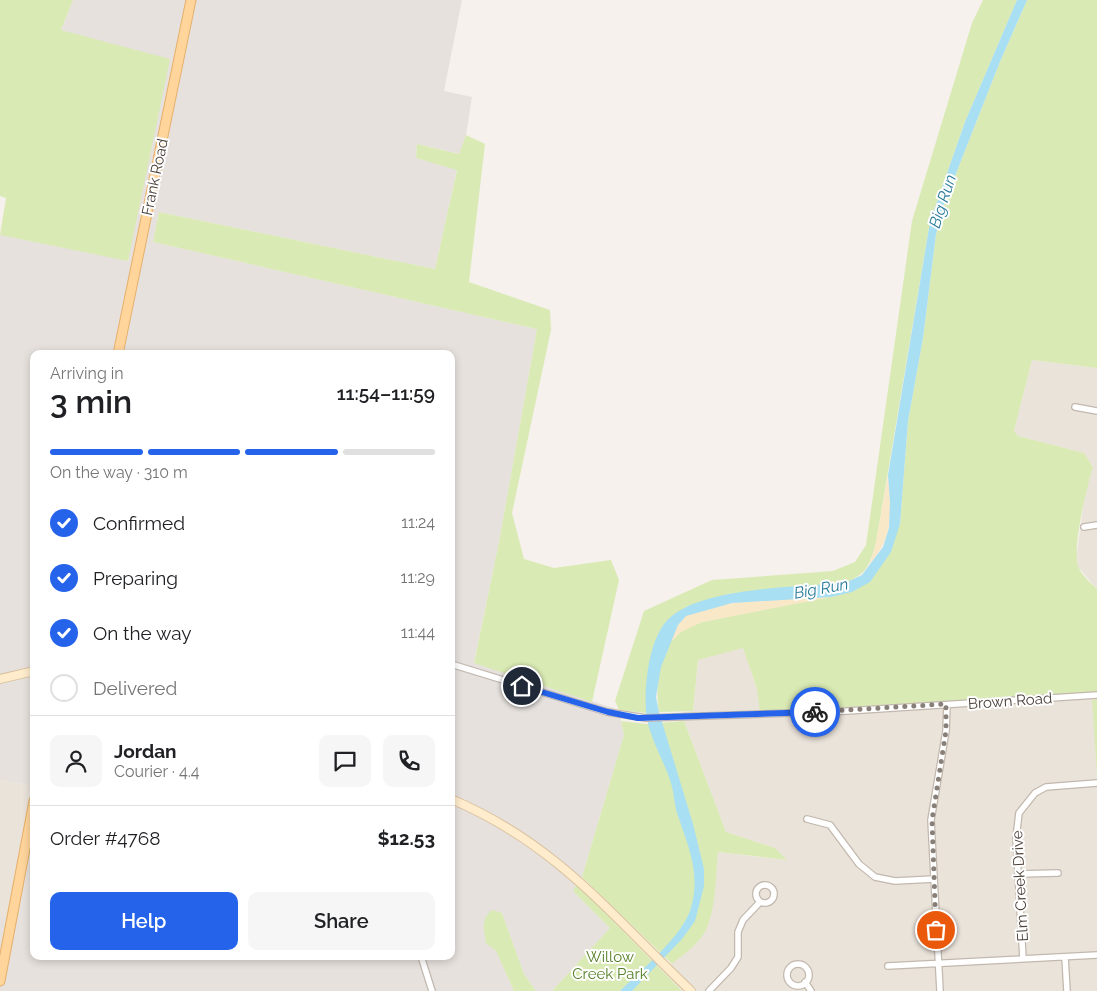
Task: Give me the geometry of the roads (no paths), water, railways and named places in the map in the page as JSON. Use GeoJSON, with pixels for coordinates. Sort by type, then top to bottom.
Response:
{"type":"FeatureCollection","features":[{"type":"Feature","properties":{"kind":"main road","name":"Frank Road"},"geometry":{"type":"LineString","coordinates":[[119,350],[191,0]]}},
{"type":"Feature","properties":{"kind":"main road"},"geometry":{"type":"LineString","coordinates":[[0,679],[30,672]]}},
{"type":"Feature","properties":{"kind":"main road"},"geometry":{"type":"LineString","coordinates":[[455,801],[499,822],[554,859],[584,885],[691,991]]}},
{"type":"Feature","properties":{"kind":"main road"},"geometry":{"type":"LineString","coordinates":[[0,981],[30,822]]}},
{"type":"Feature","properties":{"kind":"street"},"geometry":{"type":"LineString","coordinates":[[1075,407],[1097,411]]}},
{"type":"Feature","properties":{"kind":"street"},"geometry":{"type":"LineString","coordinates":[[1084,527],[1097,525]]}},
{"type":"Feature","properties":{"kind":"street","name":"Brown Road"},"geometry":{"type":"LineString","coordinates":[[455,665],[608,712],[646,718],[768,715],[1097,695]]}},
{"type":"Feature","properties":{"kind":"street"},"geometry":{"type":"LineString","coordinates":[[940,991],[932,820],[946,731],[946,704]]}},
{"type":"Feature","properties":{"kind":"street","name":"Elm Creek Drive"},"geometry":{"type":"LineString","coordinates":[[1023,959],[1016,826],[1019,813],[1035,793],[1046,787],[1097,783]]}},
{"type":"Feature","properties":{"kind":"street"},"geometry":{"type":"LineString","coordinates":[[807,819],[830,825],[859,864],[875,877],[895,881],[934,879]]}},
{"type":"Feature","properties":{"kind":"street"},"geometry":{"type":"LineString","coordinates":[[1018,874],[1058,873]]}},
{"type":"Feature","properties":{"kind":"street"},"geometry":{"type":"LineString","coordinates":[[709,991],[731,968],[738,957],[738,932],[743,920],[760,902]]}},
{"type":"Feature","properties":{"kind":"street"},"geometry":{"type":"LineString","coordinates":[[888,966],[1097,955]]}},
{"type":"Feature","properties":{"kind":"street"},"geometry":{"type":"LineString","coordinates":[[1065,957],[1067,991]]}},
{"type":"Feature","properties":{"kind":"street"},"geometry":{"type":"LineString","coordinates":[[422,960],[432,991]]}},
{"type":"Feature","properties":{"kind":"street"},"geometry":{"type":"LineString","coordinates":[[806,982],[811,991]]}},
{"type":"Feature","properties":{"kind":"water","name":"Big Run"},"geometry":{"type":"Polygon","coordinates":[[[1017,0],[1027,0],[999,64],[944,204],[936,234],[923,338],[908,421],[900,524],[891,552],[870,582],[852,592],[831,597],[732,603],[686,616],[678,625],[661,667],[656,697],[693,824],[704,869],[704,886],[695,921],[682,939],[632,991],[620,991],[671,941],[687,919],[694,895],[695,883],[692,859],[677,813],[671,783],[647,721],[647,674],[658,634],[672,616],[688,606],[707,599],[754,590],[845,583],[862,575],[883,547],[889,528],[888,475],[930,222],[965,122],[1017,0]]]}},
{"type":"Feature","properties":{"kind":"park label","name":"Willow Creek Park"},"geometry":{"type":"Point","coordinates":[610,966]}}]}
